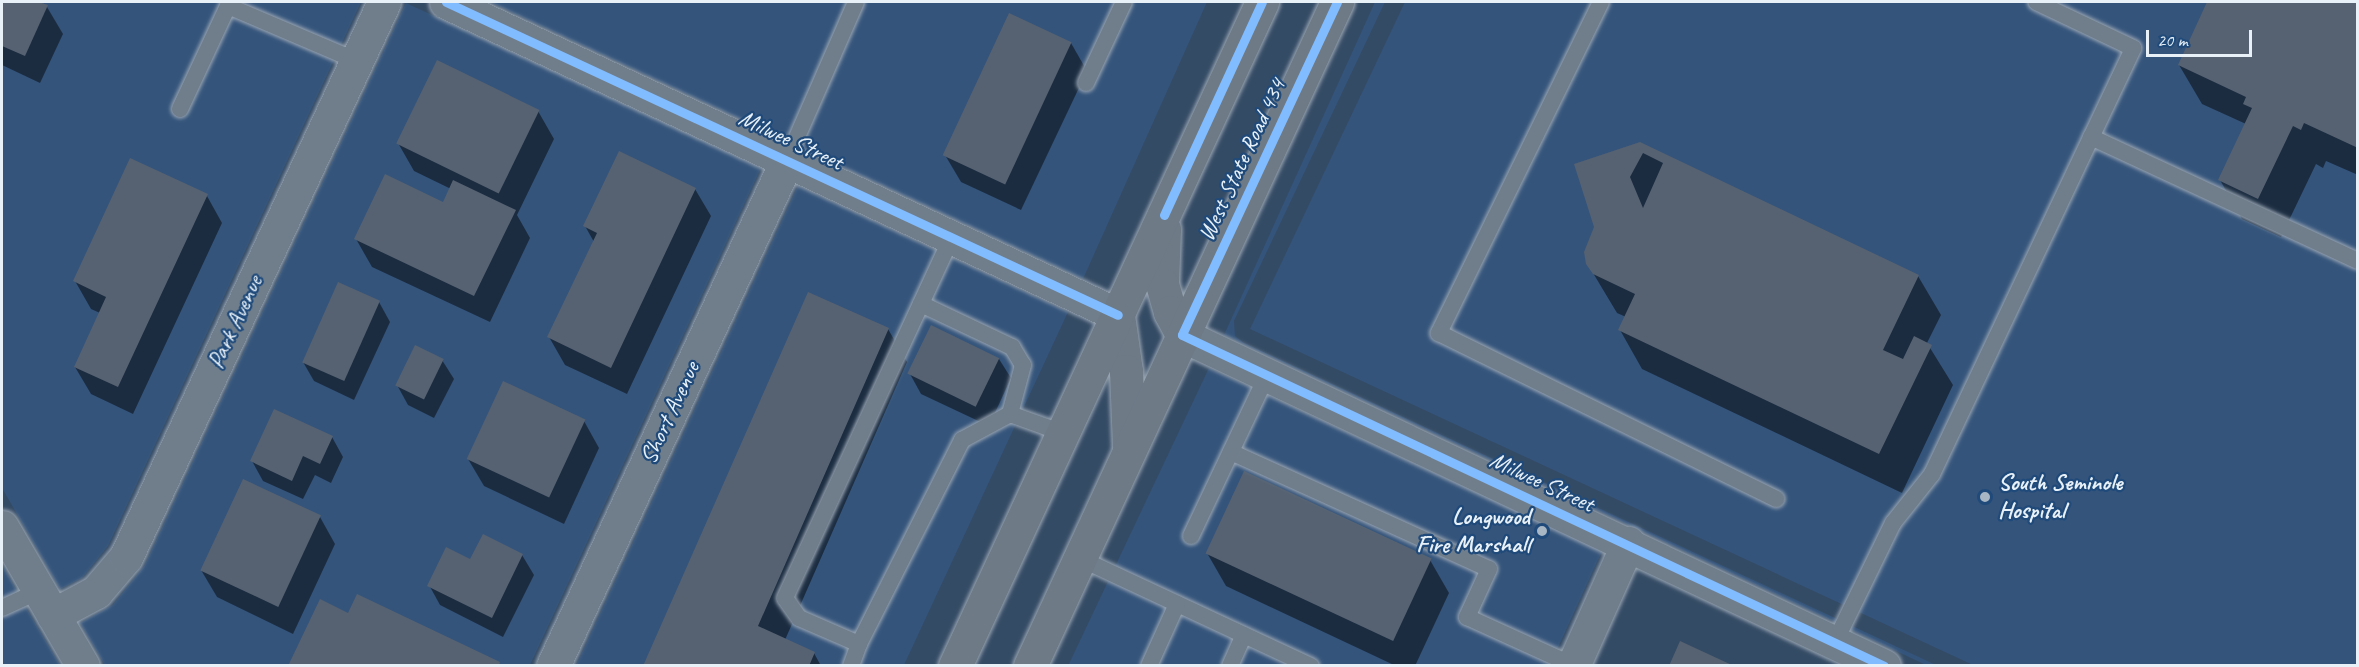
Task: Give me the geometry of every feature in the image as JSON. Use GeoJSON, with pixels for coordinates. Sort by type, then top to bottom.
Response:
{"type":"FeatureCollection","features":[{"type":"Feature","properties":{"kind":"main road","name":"West State Road 434"},"geometry":{"type":"LineString","coordinates":[[955,666],[1262,2]]}},
{"type":"Feature","properties":{"kind":"main road","name":"West State Road 434"},"geometry":{"type":"LineString","coordinates":[[1030,666],[1337,2]]}},
{"type":"Feature","properties":{"kind":"main road"},"geometry":{"type":"LineString","coordinates":[[1164,215],[1162,284],[1170,312],[1182,335]]}},
{"type":"Feature","properties":{"kind":"main road"},"geometry":{"type":"LineString","coordinates":[[1118,315],[1126,371],[1130,450]]}},
{"type":"Feature","properties":{"kind":"street","name":"Park Avenue"},"geometry":{"type":"LineString","coordinates":[[46,603],[96,592],[126,557],[384,2]]}},
{"type":"Feature","properties":{"kind":"street","name":"Milwee Street"},"geometry":{"type":"LineString","coordinates":[[447,2],[1118,315]]}},
{"type":"Feature","properties":{"kind":"street","name":"Short Avenue"},"geometry":{"type":"LineString","coordinates":[[553,666],[787,160]]}},
{"type":"Feature","properties":{"kind":"street","name":"Milwee Street"},"geometry":{"type":"LineString","coordinates":[[1182,335],[1628,543],[1884,666]]}},
{"type":"Feature","properties":{"kind":"street"},"geometry":{"type":"LineString","coordinates":[[2,527],[83,666]]}},
{"type":"Feature","properties":{"kind":"street"},"geometry":{"type":"LineString","coordinates":[[1573,665],[1628,543]]}},
{"type":"Feature","properties":{"kind":"lane"},"geometry":{"type":"LineString","coordinates":[[787,160],[856,2]]}},
{"type":"Feature","properties":{"kind":"lane"},"geometry":{"type":"LineString","coordinates":[[1086,83],[1124,2]]}},
{"type":"Feature","properties":{"kind":"lane"},"geometry":{"type":"LineString","coordinates":[[1601,2],[1439,333],[1776,499]]}},
{"type":"Feature","properties":{"kind":"lane"},"geometry":{"type":"LineString","coordinates":[[1835,642],[1893,523],[1932,474],[2133,48],[2036,2]]}},
{"type":"Feature","properties":{"kind":"lane"},"geometry":{"type":"LineString","coordinates":[[180,109],[228,6],[357,61]]}},
{"type":"Feature","properties":{"kind":"lane"},"geometry":{"type":"LineString","coordinates":[[2091,137],[2358,261]]}},
{"type":"Feature","properties":{"kind":"lane"},"geometry":{"type":"LineString","coordinates":[[859,644],[799,618],[785,598],[952,237]]}},
{"type":"Feature","properties":{"kind":"lane"},"geometry":{"type":"LineString","coordinates":[[851,666],[859,644],[962,440],[1010,414],[1023,365],[1012,347],[921,304]]}},
{"type":"Feature","properties":{"kind":"lane"},"geometry":{"type":"LineString","coordinates":[[1191,536],[1267,375]]}},
{"type":"Feature","properties":{"kind":"lane"},"geometry":{"type":"LineString","coordinates":[[1010,414],[1063,433]]}},
{"type":"Feature","properties":{"kind":"lane"},"geometry":{"type":"LineString","coordinates":[[1231,452],[1489,569],[1467,616],[1573,665]]}},
{"type":"Feature","properties":{"kind":"lane"},"geometry":{"type":"LineString","coordinates":[[1079,558],[1311,666]]}},
{"type":"Feature","properties":{"kind":"lane"},"geometry":{"type":"LineString","coordinates":[[2,608],[46,603]]}},
{"type":"Feature","properties":{"kind":"lane"},"geometry":{"type":"LineString","coordinates":[[1149,666],[1178,603]]}},
{"type":"Feature","properties":{"kind":"lane"},"geometry":{"type":"LineString","coordinates":[[1230,666],[1244,635]]}},
{"type":"Feature","properties":{"kind":"shaded area"},"geometry":{"type":"Polygon","coordinates":[[[2,2],[361,2],[108,546],[82,578],[60,589],[2,488],[2,2]]]}},
{"type":"Feature","properties":{"kind":"shaded area"},"geometry":{"type":"Polygon","coordinates":[[[490,2],[1207,2],[1083,279],[490,2]]]}},
{"type":"Feature","properties":{"kind":"shaded area"},"geometry":{"type":"Polygon","coordinates":[[[1375,2],[1385,2],[1234,321],[1235,336],[1244,343],[1936,665],[1926,665],[1224,335],[1375,2]]]}},
{"type":"Feature","properties":{"kind":"shaded area","name":"South Seminole Hospital"},"geometry":{"type":"Polygon","coordinates":[[[1405,2],[2357,2],[2357,665],[1973,665],[1250,329],[1405,2]]]}},
{"type":"Feature","properties":{"kind":"shaded area"},"geometry":{"type":"Polygon","coordinates":[[[406,3],[761,168],[530,665],[105,665],[80,623],[113,605],[145,565],[406,3]]]}},
{"type":"Feature","properties":{"kind":"shaded area"},"geometry":{"type":"Polygon","coordinates":[[[798,186],[1068,312],[904,665],[576,666],[798,186]]]}},
{"type":"Feature","properties":{"kind":"shaded area"},"geometry":{"type":"Polygon","coordinates":[[[1209,368],[1602,551],[1550,665],[1068,666],[1209,368]]]}},
{"type":"Feature","properties":{"kind":"shaded area"},"geometry":{"type":"Polygon","coordinates":[[[2,564],[26,608],[60,665],[2,665],[2,564]]]}},
{"type":"Feature","properties":{"kind":"building"},"geometry":{"type":"Polygon","coordinates":[[[2,2],[39,2],[48,5],[25,56],[2,46],[2,2]]]}},
{"type":"Feature","properties":{"kind":"building"},"geometry":{"type":"Polygon","coordinates":[[[2207,2],[2358,2],[2358,148],[2304,123],[2301,130],[2293,126],[2258,199],[2218,180],[2252,108],[2243,104],[2246,97],[2178,65],[2207,2]]]}},
{"type":"Feature","properties":{"kind":"building"},"geometry":{"type":"Polygon","coordinates":[[[1009,13],[1072,42],[1005,184],[943,155],[1009,13]]]}},
{"type":"Feature","properties":{"kind":"building"},"geometry":{"type":"Polygon","coordinates":[[[437,60],[539,110],[499,194],[396,144],[437,60]]]}},
{"type":"Feature","properties":{"kind":"building"},"geometry":{"type":"Polygon","coordinates":[[[1640,142],[1919,275],[1883,350],[1903,359],[1914,336],[1932,345],[1879,454],[1618,330],[1635,294],[1593,274],[1586,264],[1584,252],[1594,227],[1574,164],[1640,142]],[[1643,153],[1630,177],[1643,208],[1663,163],[1643,153]]]}},
{"type":"Feature","properties":{"kind":"building"},"geometry":{"type":"Polygon","coordinates":[[[619,151],[696,188],[611,368],[547,337],[597,233],[583,226],[619,151]]]}},
{"type":"Feature","properties":{"kind":"building"},"geometry":{"type":"Polygon","coordinates":[[[130,158],[208,194],[118,387],[74,367],[106,297],[73,281],[130,158]]]}},
{"type":"Feature","properties":{"kind":"building"},"geometry":{"type":"Polygon","coordinates":[[[385,174],[443,202],[453,180],[516,210],[474,296],[354,239],[385,174]]]}},
{"type":"Feature","properties":{"kind":"building"},"geometry":{"type":"Polygon","coordinates":[[[338,282],[380,301],[344,381],[302,362],[338,282]]]}},
{"type":"Feature","properties":{"kind":"building"},"geometry":{"type":"Polygon","coordinates":[[[808,292],[889,328],[758,626],[815,652],[809,666],[643,666],[808,292]]]}},
{"type":"Feature","properties":{"kind":"building"},"geometry":{"type":"Polygon","coordinates":[[[931,325],[999,358],[976,407],[907,374],[931,325]]]}},
{"type":"Feature","properties":{"kind":"building"},"geometry":{"type":"Polygon","coordinates":[[[415,345],[444,359],[424,399],[395,385],[415,345]]]}},
{"type":"Feature","properties":{"kind":"building"},"geometry":{"type":"Polygon","coordinates":[[[503,381],[585,419],[549,497],[467,459],[503,381]]]}},
{"type":"Feature","properties":{"kind":"building"},"geometry":{"type":"Polygon","coordinates":[[[274,409],[333,436],[320,464],[303,456],[292,481],[250,461],[274,409]]]}},
{"type":"Feature","properties":{"kind":"building"},"geometry":{"type":"Polygon","coordinates":[[[1244,471],[1432,558],[1393,641],[1206,553],[1244,471]]]}},
{"type":"Feature","properties":{"kind":"building"},"geometry":{"type":"Polygon","coordinates":[[[243,479],[321,515],[278,607],[200,571],[243,479]]]}},
{"type":"Feature","properties":{"kind":"building"},"geometry":{"type":"Polygon","coordinates":[[[483,534],[523,554],[492,618],[427,586],[446,547],[470,559],[483,534]]]}},
{"type":"Feature","properties":{"kind":"building"},"geometry":{"type":"Polygon","coordinates":[[[357,594],[500,662],[499,666],[288,666],[320,599],[348,613],[357,594]]]}},
{"type":"Feature","properties":{"kind":"building"},"geometry":{"type":"Polygon","coordinates":[[[1680,641],[1734,666],[1669,666],[1680,641]]]}},
{"type":"Feature","properties":{"kind":"cycle path"},"geometry":{"type":"LineString","coordinates":[[446,2],[1118,315]]}},
{"type":"Feature","properties":{"kind":"cycle path"},"geometry":{"type":"LineString","coordinates":[[1164,215],[1262,2]]}},
{"type":"Feature","properties":{"kind":"cycle path"},"geometry":{"type":"LineString","coordinates":[[1337,2],[1182,335],[1884,666]]}},
{"type":"Feature","properties":{"kind":"place","name":"South Seminole Hospital"},"geometry":{"type":"Point","coordinates":[1985,497]}},
{"type":"Feature","properties":{"kind":"place","name":"Longwood Fire Marshall"},"geometry":{"type":"Point","coordinates":[1542,531]}}]}
